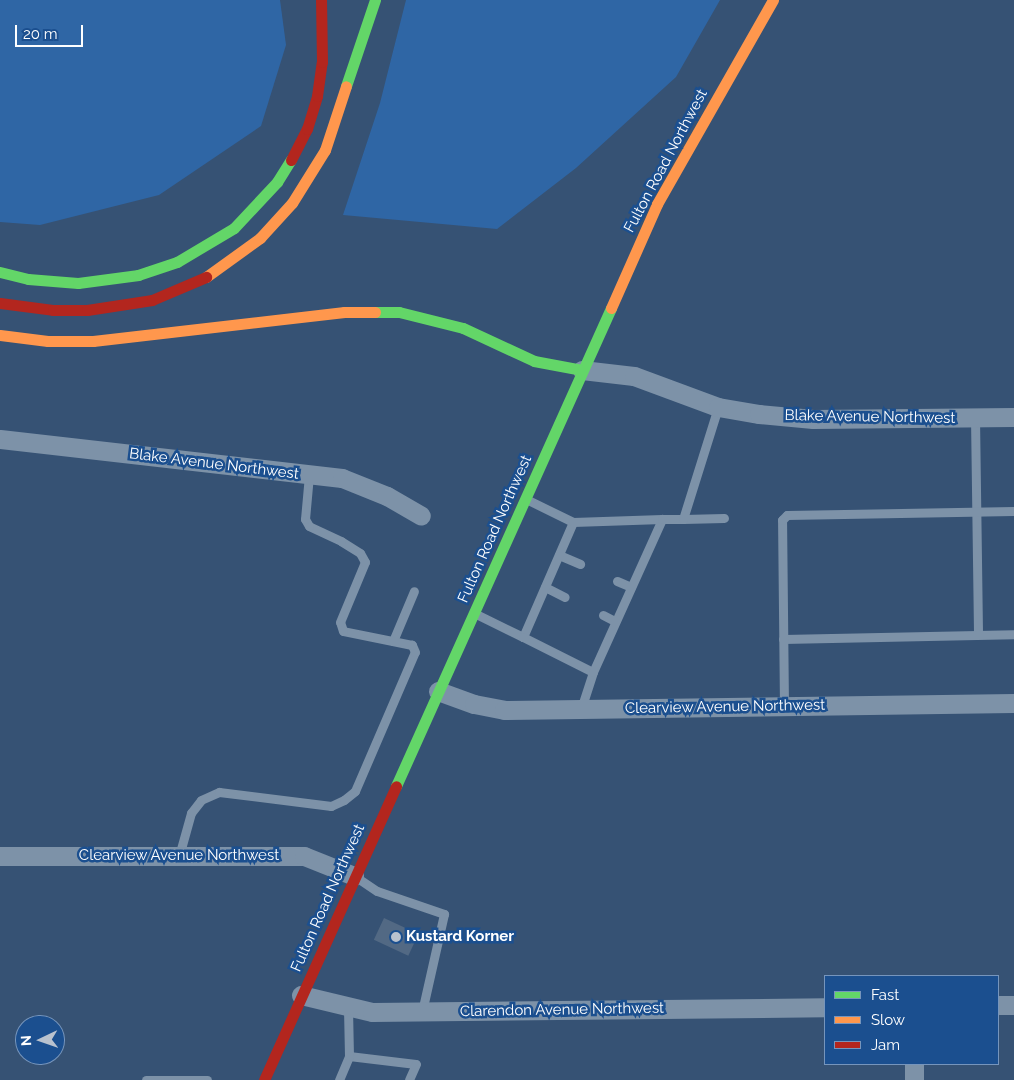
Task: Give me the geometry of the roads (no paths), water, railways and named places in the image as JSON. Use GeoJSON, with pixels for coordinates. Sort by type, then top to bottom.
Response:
{"type":"FeatureCollection","features":[{"type":"Feature","properties":{"kind":"main road"},"geometry":{"type":"LineString","coordinates":[[0,272],[28,278],[78,283],[138,275],[177,262],[234,228],[278,182],[298,150],[307,129],[317,96],[322,62],[324,26],[321,0]]}},
{"type":"Feature","properties":{"kind":"main road"},"geometry":{"type":"LineString","coordinates":[[0,303],[53,310],[79,310],[152,300],[208,276],[260,238],[292,203],[325,150],[375,0]]}},
{"type":"Feature","properties":{"kind":"main road","name":"Fulton Road Northwest"},"geometry":{"type":"LineString","coordinates":[[264,1080],[354,876],[658,204],[770,5]]}},
{"type":"Feature","properties":{"kind":"main road"},"geometry":{"type":"LineString","coordinates":[[0,335],[48,341],[93,341],[344,312],[398,312],[463,328],[534,361],[582,370]]}},
{"type":"Feature","properties":{"kind":"street"},"geometry":{"type":"LineString","coordinates":[[770,5],[784,0]]}},
{"type":"Feature","properties":{"kind":"street","name":"Blake Avenue Northwest"},"geometry":{"type":"LineString","coordinates":[[582,370],[634,376],[718,407],[813,419],[1014,417]]}},
{"type":"Feature","properties":{"kind":"street","name":"Blake Avenue Northwest"},"geometry":{"type":"LineString","coordinates":[[0,440],[342,478],[387,496],[421,516]]}},
{"type":"Feature","properties":{"kind":"street","name":"Clearview Avenue Northwest"},"geometry":{"type":"LineString","coordinates":[[438,691],[474,704],[504,710],[1014,704]]}},
{"type":"Feature","properties":{"kind":"street","name":"Clearview Avenue Northwest"},"geometry":{"type":"LineString","coordinates":[[0,856],[304,856],[354,876]]}},
{"type":"Feature","properties":{"kind":"street","name":"Clarendon Avenue Northwest"},"geometry":{"type":"LineString","coordinates":[[301,995],[348,1008],[372,1012],[422,1013],[824,1007]]}},
{"type":"Feature","properties":{"kind":"street"},"geometry":{"type":"LineString","coordinates":[[999,1005],[1014,1005]]}},
{"type":"Feature","properties":{"kind":"street"},"geometry":{"type":"LineString","coordinates":[[914,1065],[914,1080]]}},
{"type":"Feature","properties":{"kind":"lane"},"geometry":{"type":"LineString","coordinates":[[683,519],[718,407]]}},
{"type":"Feature","properties":{"kind":"lane"},"geometry":{"type":"LineString","coordinates":[[975,417],[978,634]]}},
{"type":"Feature","properties":{"kind":"lane"},"geometry":{"type":"LineString","coordinates":[[179,856],[191,813],[200,800],[218,792],[331,806],[344,800],[355,791],[415,652],[412,645],[343,631],[340,622],[365,562],[360,553],[348,545],[309,526],[305,519],[309,475]]}},
{"type":"Feature","properties":{"kind":"lane"},"geometry":{"type":"LineString","coordinates":[[526,498],[573,522],[724,518]]}},
{"type":"Feature","properties":{"kind":"lane"},"geometry":{"type":"LineString","coordinates":[[784,706],[782,520],[787,515],[1014,511]]}},
{"type":"Feature","properties":{"kind":"lane"},"geometry":{"type":"LineString","coordinates":[[581,709],[592,672],[662,519]]}},
{"type":"Feature","properties":{"kind":"lane"},"geometry":{"type":"LineString","coordinates":[[524,637],[573,522]]}},
{"type":"Feature","properties":{"kind":"lane"},"geometry":{"type":"LineString","coordinates":[[559,555],[580,564]]}},
{"type":"Feature","properties":{"kind":"lane"},"geometry":{"type":"LineString","coordinates":[[617,581],[631,587]]}},
{"type":"Feature","properties":{"kind":"lane"},"geometry":{"type":"LineString","coordinates":[[545,587],[565,597]]}},
{"type":"Feature","properties":{"kind":"lane"},"geometry":{"type":"LineString","coordinates":[[393,641],[414,591]]}},
{"type":"Feature","properties":{"kind":"lane"},"geometry":{"type":"LineString","coordinates":[[474,613],[592,672]]}},
{"type":"Feature","properties":{"kind":"lane"},"geometry":{"type":"LineString","coordinates":[[603,615],[616,621]]}},
{"type":"Feature","properties":{"kind":"lane"},"geometry":{"type":"LineString","coordinates":[[783,639],[1014,634]]}},
{"type":"Feature","properties":{"kind":"lane"},"geometry":{"type":"LineString","coordinates":[[354,876],[377,891],[444,914],[422,1013]]}},
{"type":"Feature","properties":{"kind":"lane"},"geometry":{"type":"LineString","coordinates":[[339,1080],[349,1056],[348,1008]]}},
{"type":"Feature","properties":{"kind":"lane"},"geometry":{"type":"LineString","coordinates":[[349,1056],[416,1064],[409,1080]]}},
{"type":"Feature","properties":{"kind":"lane"},"geometry":{"type":"LineString","coordinates":[[146,1080],[207,1080]]}},
{"type":"Feature","properties":{"kind":"place","name":"Kustard Korner"},"geometry":{"type":"Point","coordinates":[396,937]}}]}
